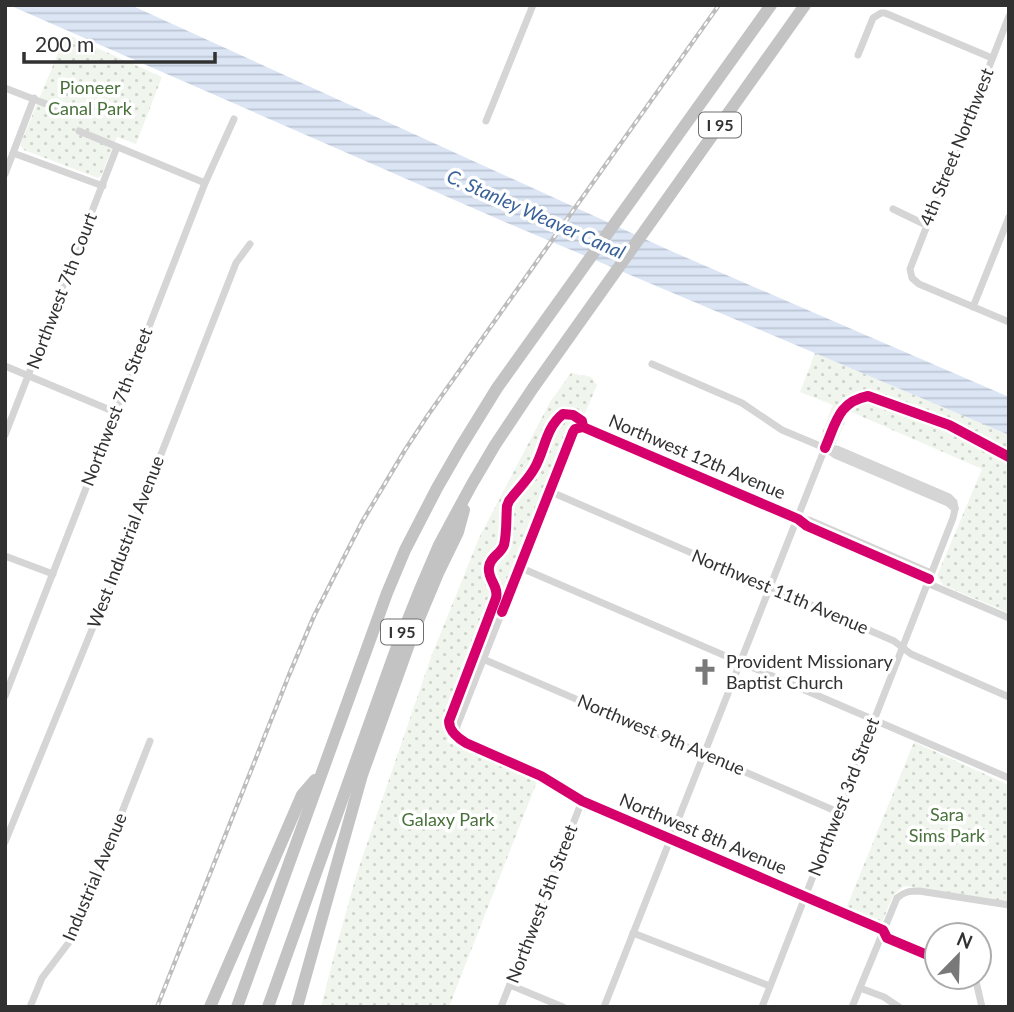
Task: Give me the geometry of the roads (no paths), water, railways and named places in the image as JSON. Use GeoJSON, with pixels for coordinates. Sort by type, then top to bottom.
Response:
{"type":"FeatureCollection","features":[{"type":"Feature","properties":{"kind":"highway","name":"I 95"},"geometry":{"type":"LineString","coordinates":[[237,1007],[378,615],[426,508],[484,407],[771,5]]}},
{"type":"Feature","properties":{"kind":"highway","name":"I 95"},"geometry":{"type":"LineString","coordinates":[[268,1007],[403,630],[439,545],[471,484],[513,416],[805,5]]}},
{"type":"Feature","properties":{"kind":"highway"},"geometry":{"type":"LineString","coordinates":[[789,29],[812,5]]}},
{"type":"Feature","properties":{"kind":"highway"},"geometry":{"type":"LineString","coordinates":[[298,1007],[362,775],[421,613],[458,532],[471,484]]}},
{"type":"Feature","properties":{"kind":"highway"},"geometry":{"type":"LineString","coordinates":[[210,1007],[302,795],[322,771]]}},
{"type":"Feature","properties":{"kind":"street"},"geometry":{"type":"LineString","coordinates":[[486,121],[533,5]]}},
{"type":"Feature","properties":{"kind":"street"},"geometry":{"type":"LineString","coordinates":[[858,55],[873,18],[885,13],[992,58]]}},
{"type":"Feature","properties":{"kind":"street","name":"4th Street Northwest"},"geometry":{"type":"LineString","coordinates":[[973,307],[919,284],[910,274],[911,265],[1009,16]]}},
{"type":"Feature","properties":{"kind":"street"},"geometry":{"type":"LineString","coordinates":[[5,88],[59,109]]}},
{"type":"Feature","properties":{"kind":"street"},"geometry":{"type":"LineString","coordinates":[[5,174],[34,99]]}},
{"type":"Feature","properties":{"kind":"street","name":"Northwest 7th Street"},"geometry":{"type":"LineString","coordinates":[[5,696],[205,183],[234,119]]}},
{"type":"Feature","properties":{"kind":"street"},"geometry":{"type":"LineString","coordinates":[[79,131],[205,183]]}},
{"type":"Feature","properties":{"kind":"street"},"geometry":{"type":"LineString","coordinates":[[13,153],[103,186],[117,147]]}},
{"type":"Feature","properties":{"kind":"street","name":"Northwest 7th Court"},"geometry":{"type":"LineString","coordinates":[[5,435],[103,186]]}},
{"type":"Feature","properties":{"kind":"street"},"geometry":{"type":"LineString","coordinates":[[893,209],[926,225]]}},
{"type":"Feature","properties":{"kind":"street"},"geometry":{"type":"LineString","coordinates":[[1009,217],[973,307],[1009,322]]}},
{"type":"Feature","properties":{"kind":"street","name":"West Industrial Avenue"},"geometry":{"type":"LineString","coordinates":[[5,842],[102,605],[236,262],[250,244]]}},
{"type":"Feature","properties":{"kind":"street"},"geometry":{"type":"LineString","coordinates":[[604,1007],[825,448],[782,430],[742,403],[652,364]]}},
{"type":"Feature","properties":{"kind":"street"},"geometry":{"type":"LineString","coordinates":[[5,366],[115,412]]}},
{"type":"Feature","properties":{"kind":"street","name":"Northwest 12th Avenue"},"geometry":{"type":"LineString","coordinates":[[549,491],[573,432],[583,426],[797,519],[809,520],[1009,618]]}},
{"type":"Feature","properties":{"kind":"street","name":"Northwest 3rd Street"},"geometry":{"type":"LineString","coordinates":[[762,1007],[955,509],[948,503],[874,468],[835,455],[825,448]]}},
{"type":"Feature","properties":{"kind":"street"},"geometry":{"type":"LineString","coordinates":[[483,659],[549,491]]}},
{"type":"Feature","properties":{"kind":"street","name":"Northwest 11th Avenue"},"geometry":{"type":"LineString","coordinates":[[549,491],[894,641],[911,654],[1009,697]]}},
{"type":"Feature","properties":{"kind":"street"},"geometry":{"type":"LineString","coordinates":[[5,556],[53,574]]}},
{"type":"Feature","properties":{"kind":"street"},"geometry":{"type":"LineString","coordinates":[[519,567],[1009,778]]}},
{"type":"Feature","properties":{"kind":"street","name":"Northwest 8th Avenue"},"geometry":{"type":"LineString","coordinates":[[483,659],[457,726],[457,736],[466,743],[541,776],[582,801],[883,930],[887,939],[923,953]]}},
{"type":"Feature","properties":{"kind":"street","name":"Northwest 9th Avenue"},"geometry":{"type":"LineString","coordinates":[[483,659],[838,813]]}},
{"type":"Feature","properties":{"kind":"street","name":"Industrial Avenue"},"geometry":{"type":"LineString","coordinates":[[30,1007],[42,978],[75,931],[150,741]]}},
{"type":"Feature","properties":{"kind":"street","name":"Northwest 5th Street"},"geometry":{"type":"LineString","coordinates":[[501,1007],[582,801]]}},
{"type":"Feature","properties":{"kind":"street"},"geometry":{"type":"LineString","coordinates":[[852,1007],[897,898],[909,891],[1009,905]]}},
{"type":"Feature","properties":{"kind":"street"},"geometry":{"type":"LineString","coordinates":[[633,933],[770,986]]}},
{"type":"Feature","properties":{"kind":"street"},"geometry":{"type":"LineString","coordinates":[[510,985],[563,1007]]}},
{"type":"Feature","properties":{"kind":"street"},"geometry":{"type":"LineString","coordinates":[[860,988],[884,997],[899,1007]]}},
{"type":"Feature","properties":{"kind":"water","name":"C. Stanley Weaver Canal"},"geometry":{"type":"Polygon","coordinates":[[[9,5],[132,5],[671,251],[1009,397],[1009,435],[512,225],[9,5]]]}},
{"type":"Feature","properties":{"kind":"railway"},"geometry":{"type":"LineString","coordinates":[[157,1007],[289,675],[314,616],[362,522],[428,415],[719,5]]}},
{"type":"Feature","properties":{"kind":"place","name":"Provident Missionary Baptist Church"},"geometry":{"type":"Point","coordinates":[705,672]}},
{"type":"Feature","properties":{"kind":"park label","name":"Pioneer Canal Park"},"geometry":{"type":"Point","coordinates":[90,98]}},
{"type":"Feature","properties":{"kind":"park label","name":"Galaxy Park"},"geometry":{"type":"Point","coordinates":[448,820]}},
{"type":"Feature","properties":{"kind":"park label","name":"Sara Sims Park"},"geometry":{"type":"Point","coordinates":[947,825]}}]}
